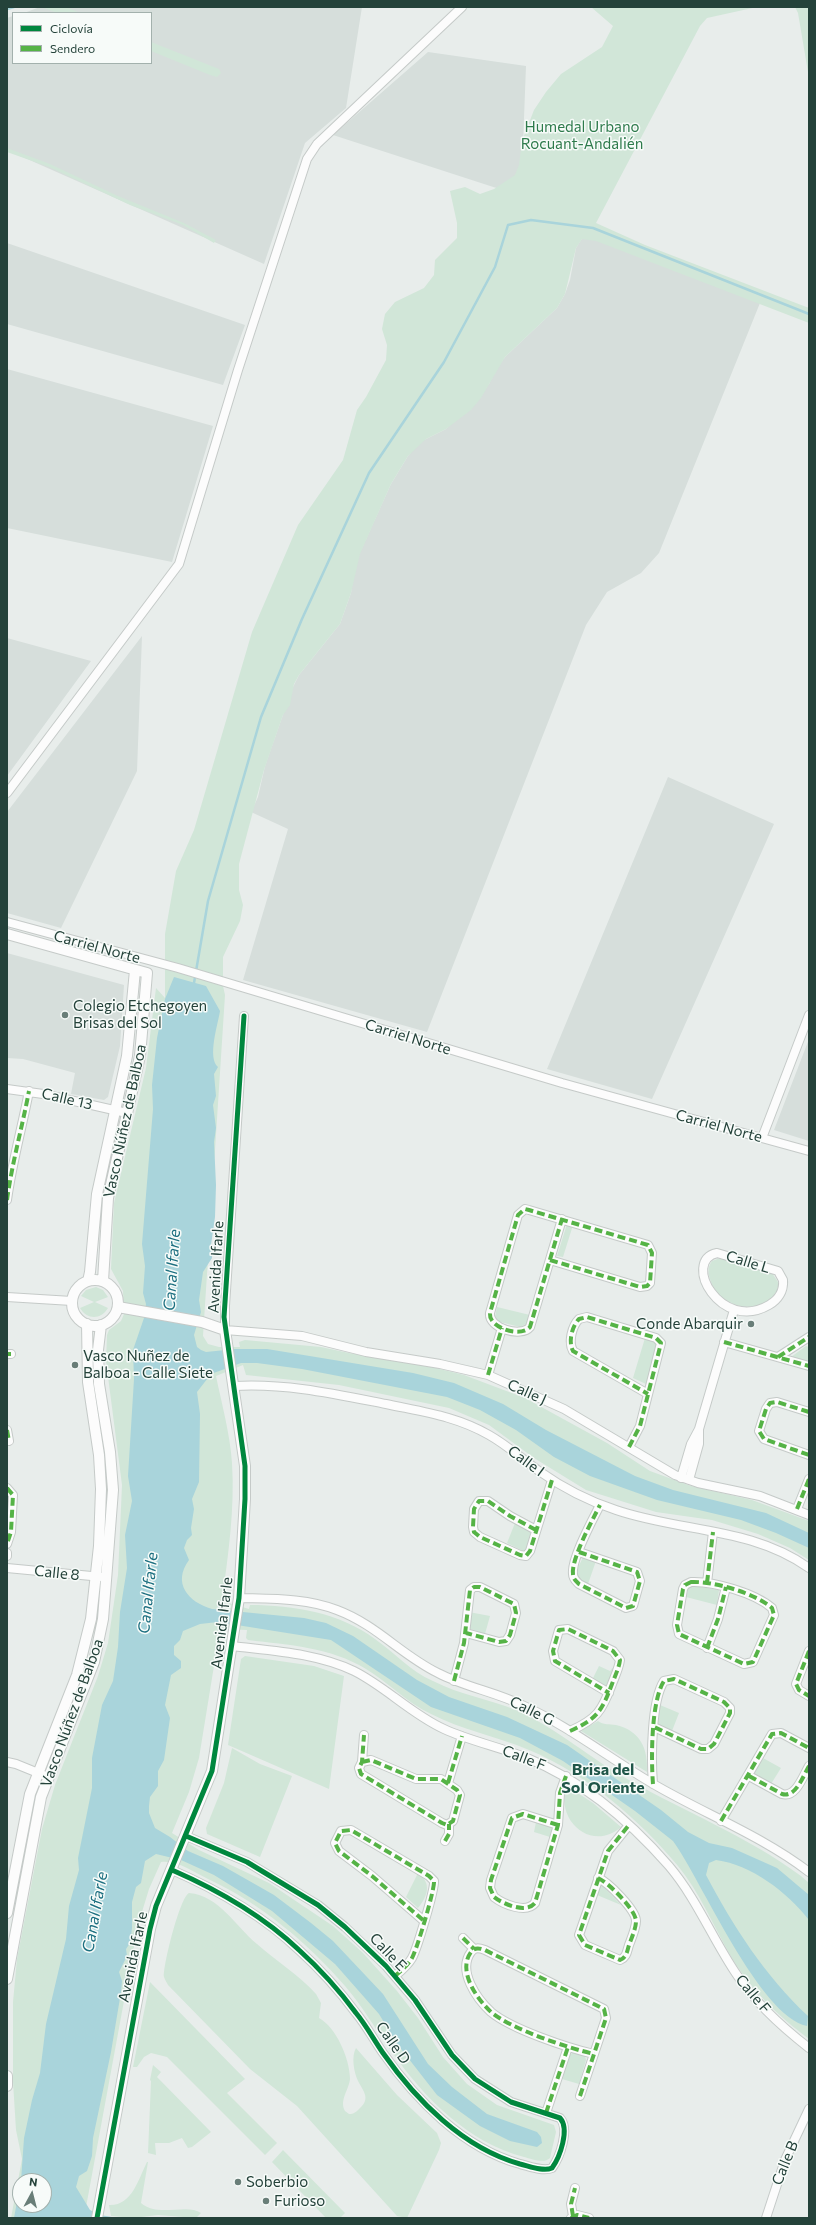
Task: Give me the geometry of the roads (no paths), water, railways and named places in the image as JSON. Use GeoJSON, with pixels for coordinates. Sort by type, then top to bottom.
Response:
{"type":"FeatureCollection","features":[{"type":"Feature","properties":{"kind":"street"},"geometry":{"type":"LineString","coordinates":[[7,793],[179,564],[238,370],[307,159],[317,144],[462,7]]}},
{"type":"Feature","properties":{"kind":"street","name":"Carriel Norte"},"geometry":{"type":"LineString","coordinates":[[7,922],[178,968],[562,1083],[809,1151]]}},
{"type":"Feature","properties":{"kind":"street","name":"Carriel Norte"},"geometry":{"type":"LineString","coordinates":[[7,934],[147,973]]}},
{"type":"Feature","properties":{"kind":"street","name":"Vasco Núñez de Balboa"},"geometry":{"type":"LineString","coordinates":[[103,1282],[108,1198],[141,1050],[147,960]]}},
{"type":"Feature","properties":{"kind":"street","name":"Vasco Núñez de Balboa"},"geometry":{"type":"LineString","coordinates":[[88,1281],[97,1194],[129,1045],[135,970]]}},
{"type":"Feature","properties":{"kind":"street"},"geometry":{"type":"LineString","coordinates":[[762,1138],[809,1015]]}},
{"type":"Feature","properties":{"kind":"street","name":"Avenida Ifarle"},"geometry":{"type":"LineString","coordinates":[[98,2214],[150,1929],[156,1906],[212,1771],[238,1602],[246,1477],[242,1438],[227,1347],[224,1306],[244,1016]]}},
{"type":"Feature","properties":{"kind":"street","name":"Calle 13"},"geometry":{"type":"LineString","coordinates":[[7,1089],[29,1091],[127,1113]]}},
{"type":"Feature","properties":{"kind":"street"},"geometry":{"type":"LineString","coordinates":[[7,1200],[11,1148],[21,1134],[29,1091]]}},
{"type":"Feature","properties":{"kind":"street"},"geometry":{"type":"LineString","coordinates":[[550,1260],[640,1287],[647,1286],[650,1283],[652,1253],[648,1245],[562,1219],[527,1209],[519,1213],[490,1315],[494,1324],[502,1328],[523,1332],[530,1327],[562,1219]]}},
{"type":"Feature","properties":{"kind":"street","name":"Calle L"},"geometry":{"type":"LineString","coordinates":[[714,1253],[774,1269],[783,1278],[783,1290],[772,1303],[755,1310],[734,1310],[716,1299],[705,1282],[704,1265],[707,1258],[714,1253]]}},
{"type":"Feature","properties":{"kind":"street"},"geometry":{"type":"LineString","coordinates":[[88,1281],[103,1282],[115,1292],[118,1307],[110,1320],[101,1325],[87,1324],[76,1315],[72,1301],[77,1289],[88,1281]]}},
{"type":"Feature","properties":{"kind":"street"},"geometry":{"type":"LineString","coordinates":[[7,1297],[72,1301]]}},
{"type":"Feature","properties":{"kind":"street"},"geometry":{"type":"LineString","coordinates":[[118,1307],[202,1322],[225,1330]]}},
{"type":"Feature","properties":{"kind":"street"},"geometry":{"type":"LineString","coordinates":[[685,1479],[699,1444],[699,1429],[734,1310]]}},
{"type":"Feature","properties":{"kind":"street"},"geometry":{"type":"LineString","coordinates":[[629,1448],[638,1429],[648,1394],[661,1348],[660,1341],[656,1338],[587,1317],[579,1319],[575,1324],[570,1341],[571,1349],[575,1354],[648,1394]]}},
{"type":"Feature","properties":{"kind":"street","name":"Vasco Núñez de Balboa"},"geometry":{"type":"LineString","coordinates":[[7,1913],[8,1896],[27,1805],[37,1772],[82,1661],[89,1633],[96,1577],[100,1523],[101,1477],[88,1382],[87,1324]]}},
{"type":"Feature","properties":{"kind":"street","name":"Vasco Núñez de Balboa"},"geometry":{"type":"LineString","coordinates":[[7,1979],[37,1811],[48,1777],[94,1662],[101,1634],[108,1578],[113,1483],[98,1371],[101,1325]]}},
{"type":"Feature","properties":{"kind":"street"},"geometry":{"type":"LineString","coordinates":[[488,1375],[502,1328]]}},
{"type":"Feature","properties":{"kind":"street","name":"Calle J"},"geometry":{"type":"LineString","coordinates":[[225,1330],[302,1336],[366,1352],[447,1365],[488,1375],[564,1409],[655,1465],[685,1479],[760,1496],[797,1509],[809,1515]]}},
{"type":"Feature","properties":{"kind":"street"},"geometry":{"type":"LineString","coordinates":[[778,1357],[809,1337]]}},
{"type":"Feature","properties":{"kind":"street"},"geometry":{"type":"LineString","coordinates":[[724,1342],[809,1366]]}},
{"type":"Feature","properties":{"kind":"street","name":"Calle I"},"geometry":{"type":"LineString","coordinates":[[234,1386],[271,1386],[314,1390],[449,1417],[490,1436],[552,1480],[576,1494],[600,1505],[650,1520],[738,1536],[766,1544],[788,1554],[809,1568]]}},
{"type":"Feature","properties":{"kind":"street"},"geometry":{"type":"LineString","coordinates":[[809,1412],[777,1402],[770,1403],[766,1409],[759,1431],[764,1439],[809,1454]]}},
{"type":"Feature","properties":{"kind":"street"},"geometry":{"type":"LineString","coordinates":[[7,1430],[9,1441]]}},
{"type":"Feature","properties":{"kind":"street"},"geometry":{"type":"LineString","coordinates":[[797,1509],[809,1479]]}},
{"type":"Feature","properties":{"kind":"street"},"geometry":{"type":"LineString","coordinates":[[536,1530],[510,1516],[488,1501],[480,1501],[475,1506],[472,1527],[476,1535],[522,1556],[529,1553],[552,1480]]}},
{"type":"Feature","properties":{"kind":"street"},"geometry":{"type":"LineString","coordinates":[[7,1488],[13,1495],[10,1536],[7,1544]]}},
{"type":"Feature","properties":{"kind":"street"},"geometry":{"type":"LineString","coordinates":[[579,1552],[637,1572],[640,1581],[634,1606],[629,1608],[624,1607],[575,1581],[572,1572],[579,1552],[600,1505]]}},
{"type":"Feature","properties":{"kind":"street"},"geometry":{"type":"LineString","coordinates":[[707,1583],[713,1532]]}},
{"type":"Feature","properties":{"kind":"street","name":"Calle 8"},"geometry":{"type":"LineString","coordinates":[[7,1568],[108,1578]]}},
{"type":"Feature","properties":{"kind":"street"},"geometry":{"type":"LineString","coordinates":[[691,1582],[707,1583],[726,1587],[770,1606],[774,1615],[755,1660],[751,1663],[744,1664],[707,1648],[682,1636],[676,1628],[685,1585],[691,1582]]}},
{"type":"Feature","properties":{"kind":"street"},"geometry":{"type":"LineString","coordinates":[[454,1681],[466,1633],[468,1595],[472,1588],[480,1587],[510,1601],[515,1606],[516,1611],[510,1635],[506,1641],[499,1642],[466,1633]]}},
{"type":"Feature","properties":{"kind":"street"},"geometry":{"type":"LineString","coordinates":[[707,1648],[718,1619],[726,1587]]}},
{"type":"Feature","properties":{"kind":"street","name":"Calle G"},"geometry":{"type":"LineString","coordinates":[[238,1602],[305,1602],[337,1610],[375,1629],[419,1663],[454,1681],[521,1704],[570,1731],[653,1784],[775,1848],[809,1872]]}},
{"type":"Feature","properties":{"kind":"street"},"geometry":{"type":"LineString","coordinates":[[570,1731],[588,1722],[599,1713],[609,1693],[619,1663],[617,1654],[568,1629],[559,1630],[553,1651],[555,1662],[609,1693]]}},
{"type":"Feature","properties":{"kind":"street","name":"Calle F"},"geometry":{"type":"LineString","coordinates":[[232,1646],[313,1657],[342,1666],[378,1685],[420,1716],[462,1736],[526,1758],[566,1776],[595,1796],[629,1825],[668,1866],[680,1882],[745,1987],[767,2012],[809,2048]]}},
{"type":"Feature","properties":{"kind":"street"},"geometry":{"type":"LineString","coordinates":[[809,1651],[796,1684],[799,1690],[809,1696]]}},
{"type":"Feature","properties":{"kind":"street"},"geometry":{"type":"LineString","coordinates":[[653,1784],[654,1727],[662,1685],[669,1678],[674,1678],[724,1702],[730,1708],[729,1715],[714,1744],[708,1749],[701,1748],[654,1727]]}},
{"type":"Feature","properties":{"kind":"street"},"geometry":{"type":"LineString","coordinates":[[721,1821],[749,1776],[770,1736],[775,1732],[782,1733],[809,1748]]}},
{"type":"Feature","properties":{"kind":"street"},"geometry":{"type":"LineString","coordinates":[[364,1735],[362,1762],[359,1771],[363,1776],[442,1823],[449,1824]]}},
{"type":"Feature","properties":{"kind":"street"},"geometry":{"type":"LineString","coordinates":[[448,1783],[462,1736]]}},
{"type":"Feature","properties":{"kind":"street"},"geometry":{"type":"LineString","coordinates":[[362,1762],[371,1760],[412,1778],[438,1779],[448,1783],[459,1792],[460,1798],[454,1819],[449,1824],[449,1834],[445,1841]]}},
{"type":"Feature","properties":{"kind":"street"},"geometry":{"type":"LineString","coordinates":[[7,1762],[16,1764],[48,1777]]}},
{"type":"Feature","properties":{"kind":"street"},"geometry":{"type":"LineString","coordinates":[[749,1776],[782,1794],[789,1795],[794,1792],[809,1766]]}},
{"type":"Feature","properties":{"kind":"street"},"geometry":{"type":"LineString","coordinates":[[558,1825],[523,1814],[512,1818],[491,1880],[490,1888],[494,1897],[524,1908],[533,1906],[537,1900],[558,1825],[560,1793],[566,1776]]}},
{"type":"Feature","properties":{"kind":"street"},"geometry":{"type":"LineString","coordinates":[[598,1878],[607,1883],[634,1912],[636,1918],[626,1955],[620,1960],[585,1945],[580,1939],[579,1932],[598,1878],[611,1846],[629,1825]]}},
{"type":"Feature","properties":{"kind":"street"},"geometry":{"type":"LineString","coordinates":[[395,1976],[411,1959],[424,1921],[434,1887],[432,1878],[351,1830],[341,1831],[335,1843],[339,1851],[372,1876],[424,1921]]}},
{"type":"Feature","properties":{"kind":"street","name":"Calle E"},"geometry":{"type":"LineString","coordinates":[[185,1838],[247,1862],[304,1895],[350,1930],[395,1976],[415,2000],[452,2055],[467,2072],[484,2086],[502,2097],[522,2106],[546,2113]]}},
{"type":"Feature","properties":{"kind":"street","name":"Calle D"},"geometry":{"type":"LineString","coordinates":[[172,1868],[234,1900],[267,1923],[299,1949],[346,1999],[383,2053],[410,2086],[444,2120],[477,2145],[491,2153],[515,2162],[544,2169],[550,2168],[554,2164],[560,2149],[564,2127],[560,2118],[546,2113]]}},
{"type":"Feature","properties":{"kind":"street"},"geometry":{"type":"LineString","coordinates":[[8,1896],[21,1900]]}},
{"type":"Feature","properties":{"kind":"street"},"geometry":{"type":"LineString","coordinates":[[463,1938],[474,1949],[485,1950],[604,2009],[606,2018],[580,2096]]}},
{"type":"Feature","properties":{"kind":"street"},"geometry":{"type":"LineString","coordinates":[[474,1949],[467,1964],[467,1977],[488,2008],[507,2022],[568,2047],[594,2054]]}},
{"type":"Feature","properties":{"kind":"street"},"geometry":{"type":"LineString","coordinates":[[546,2113],[568,2047]]}},
{"type":"Feature","properties":{"kind":"street"},"geometry":{"type":"LineString","coordinates":[[7,2076],[7,2086]]}},
{"type":"Feature","properties":{"kind":"street","name":"Calle B"},"geometry":{"type":"LineString","coordinates":[[766,2218],[785,2160],[809,2109]]}},
{"type":"Feature","properties":{"kind":"street"},"geometry":{"type":"LineString","coordinates":[[575,2188],[571,2204],[572,2217],[580,2215],[589,2218]]}},
{"type":"Feature","properties":{"kind":"water","name":"Canal Ifarle"},"geometry":{"type":"Polygon","coordinates":[[[174,977],[206,986],[220,1011],[213,1049],[213,1056],[218,1067],[214,1074],[216,1096],[213,1105],[216,1128],[214,1142],[216,1185],[215,1217],[211,1245],[212,1258],[203,1272],[199,1300],[201,1312],[194,1335],[197,1347],[206,1352],[235,1349],[267,1349],[413,1373],[454,1383],[503,1404],[546,1430],[635,1476],[673,1490],[766,1513],[809,1533],[809,1548],[776,1533],[741,1520],[657,1500],[590,1476],[554,1457],[516,1430],[480,1410],[447,1397],[302,1369],[257,1363],[241,1363],[211,1374],[197,1392],[200,1414],[199,1482],[192,1499],[194,1509],[191,1528],[192,1535],[187,1540],[184,1548],[189,1560],[184,1568],[182,1576],[182,1584],[185,1590],[196,1602],[212,1609],[304,1618],[326,1623],[353,1636],[417,1680],[449,1697],[507,1717],[567,1745],[661,1810],[688,1832],[709,1843],[732,1848],[777,1868],[809,1895],[809,1920],[790,1900],[768,1881],[743,1868],[716,1860],[709,1863],[706,1875],[727,1913],[751,1950],[792,2001],[808,2016],[807,2026],[789,2017],[770,1998],[751,1974],[673,1841],[635,1811],[563,1761],[520,1738],[431,1707],[331,1640],[218,1622],[200,1624],[183,1631],[180,1640],[174,1646],[174,1655],[181,1661],[181,1668],[171,1675],[165,1705],[170,1718],[164,1760],[158,1771],[158,1786],[150,1797],[149,1813],[155,1828],[188,1851],[223,1866],[274,1895],[311,1923],[333,1941],[383,1994],[428,2064],[452,2087],[487,2114],[537,2132],[541,2137],[542,2143],[537,2147],[510,2141],[480,2126],[437,2095],[398,2045],[379,2014],[335,1964],[272,1911],[214,1875],[181,1860],[156,1854],[145,1861],[141,1883],[136,1887],[132,1902],[132,1928],[130,1943],[126,1949],[127,1956],[119,1972],[122,1981],[121,1992],[111,2052],[93,2138],[92,2156],[87,2171],[79,2176],[76,2187],[90,2210],[100,2215],[118,2218],[14,2218],[15,2213],[52,2213],[52,2173],[22,2173],[24,2138],[32,2100],[40,2073],[46,2024],[66,1939],[69,1906],[79,1870],[78,1858],[92,1788],[92,1758],[102,1705],[113,1681],[118,1647],[120,1612],[127,1568],[125,1535],[132,1501],[128,1476],[134,1379],[133,1350],[144,1318],[146,1304],[143,1293],[145,1266],[142,1244],[153,1109],[152,1085],[157,1038],[165,999],[174,977]]]}},
{"type":"Feature","properties":{"kind":"waterway"},"geometry":{"type":"LineString","coordinates":[[7,9],[14,7]]}},
{"type":"Feature","properties":{"kind":"waterway"},"geometry":{"type":"LineString","coordinates":[[194,983],[208,901],[261,717],[302,619],[369,473],[444,362],[495,267],[508,225],[531,220],[593,228],[809,314]]}},
{"type":"Feature","properties":{"kind":"place","name":"Colegio Etchegoyen Brisas del Sol"},"geometry":{"type":"Point","coordinates":[65,1015]}},
{"type":"Feature","properties":{"kind":"place","name":"Conde Abarquir"},"geometry":{"type":"Point","coordinates":[751,1324]}},
{"type":"Feature","properties":{"kind":"place","name":"Vasco Nuñez de Balboa - Calle Siete"},"geometry":{"type":"Point","coordinates":[75,1365]}},
{"type":"Feature","properties":{"kind":"place","name":"Soberbio"},"geometry":{"type":"Point","coordinates":[238,2182]}},
{"type":"Feature","properties":{"kind":"place","name":"Furioso"},"geometry":{"type":"Point","coordinates":[266,2201]}},
{"type":"Feature","properties":{"kind":"district","name":"Brisa del Sol Oriente"},"geometry":{"type":"Point","coordinates":[603,1779]}},
{"type":"Feature","properties":{"kind":"park label","name":"Humedal Urbano Rocuant-Andalién"},"geometry":{"type":"Point","coordinates":[582,136]}}]}
